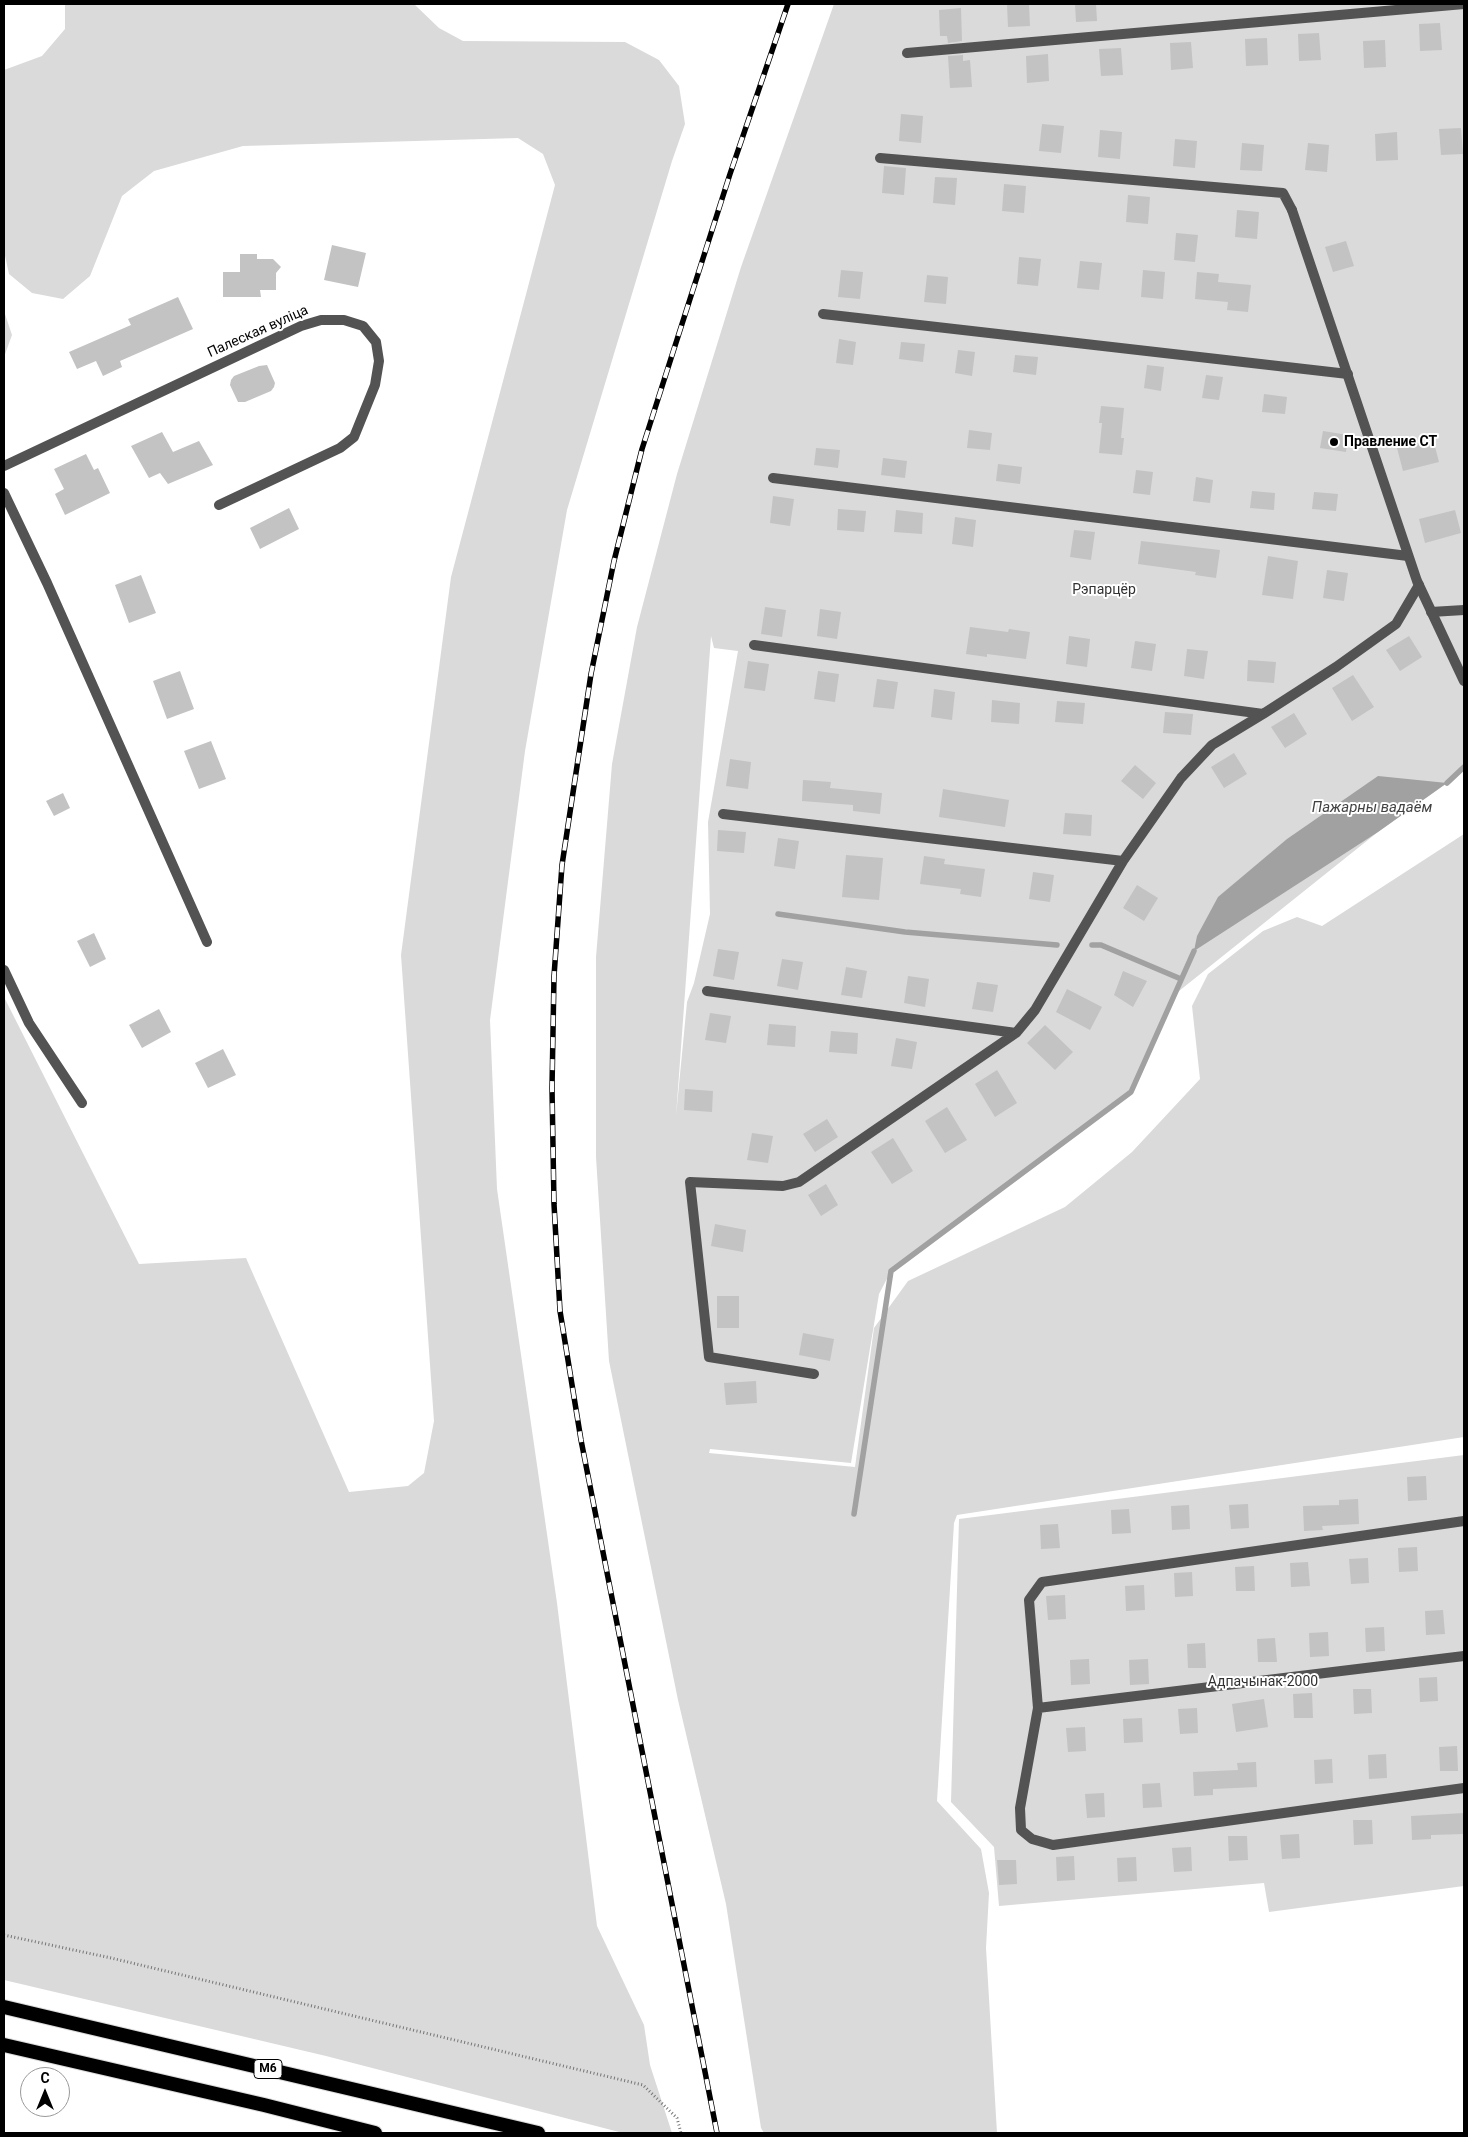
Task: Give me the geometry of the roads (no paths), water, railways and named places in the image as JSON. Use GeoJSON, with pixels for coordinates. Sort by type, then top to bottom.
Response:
{"type":"FeatureCollection","features":[{"type":"Feature","properties":{"kind":"highway","name":"М6"},"geometry":{"type":"LineString","coordinates":[[4,2008],[538,2133]]}},
{"type":"Feature","properties":{"kind":"highway"},"geometry":{"type":"LineString","coordinates":[[4,2045],[264,2105],[375,2133]]}},
{"type":"Feature","properties":{"kind":"street"},"geometry":{"type":"LineString","coordinates":[[907,53],[1464,4]]}},
{"type":"Feature","properties":{"kind":"street"},"geometry":{"type":"LineString","coordinates":[[880,158],[1283,194],[1292,210],[1418,585],[1464,681]]}},
{"type":"Feature","properties":{"kind":"street"},"geometry":{"type":"LineString","coordinates":[[822,314],[1348,374]]}},
{"type":"Feature","properties":{"kind":"street","name":"Палеская вуліца"},"geometry":{"type":"LineString","coordinates":[[4,466],[302,326],[321,320],[344,320],[363,326],[376,342],[380,361],[374,385],[354,437],[340,448],[219,505]]}},
{"type":"Feature","properties":{"kind":"street"},"geometry":{"type":"LineString","coordinates":[[773,478],[1408,556]]}},
{"type":"Feature","properties":{"kind":"street"},"geometry":{"type":"LineString","coordinates":[[4,493],[47,583],[207,942]]}},
{"type":"Feature","properties":{"kind":"street"},"geometry":{"type":"LineString","coordinates":[[814,1374],[710,1357],[690,1182],[784,1186],[799,1182],[1016,1033],[1035,1010],[1123,861],[1181,778],[1212,745],[1336,667],[1396,624],[1418,585]]}},
{"type":"Feature","properties":{"kind":"street"},"geometry":{"type":"LineString","coordinates":[[1431,612],[1464,610]]}},
{"type":"Feature","properties":{"kind":"street"},"geometry":{"type":"LineString","coordinates":[[754,645],[1263,714]]}},
{"type":"Feature","properties":{"kind":"street"},"geometry":{"type":"LineString","coordinates":[[723,814],[1123,861]]}},
{"type":"Feature","properties":{"kind":"street"},"geometry":{"type":"LineString","coordinates":[[4,970],[29,1022],[82,1103]]}},
{"type":"Feature","properties":{"kind":"street"},"geometry":{"type":"LineString","coordinates":[[707,991],[1016,1033]]}},
{"type":"Feature","properties":{"kind":"street"},"geometry":{"type":"LineString","coordinates":[[1464,1521],[1042,1582],[1029,1600],[1038,1708],[1020,1808],[1021,1830],[1032,1839],[1053,1845],[1464,1788]]}},
{"type":"Feature","properties":{"kind":"street"},"geometry":{"type":"LineString","coordinates":[[1038,1708],[1464,1656]]}},
{"type":"Feature","properties":{"kind":"water","name":"Пажарны вадаём"},"geometry":{"type":"Polygon","coordinates":[[[1378,776],[1447,783],[1378,832],[1194,951],[1197,936],[1218,897],[1287,839],[1378,776]]]}},
{"type":"Feature","properties":{"kind":"waterway"},"geometry":{"type":"LineString","coordinates":[[1447,783],[1464,767]]}},
{"type":"Feature","properties":{"kind":"waterway"},"geometry":{"type":"LineString","coordinates":[[778,914],[905,932],[1057,945]]}},
{"type":"Feature","properties":{"kind":"waterway"},"geometry":{"type":"LineString","coordinates":[[1092,945],[1101,945],[1181,979]]}},
{"type":"Feature","properties":{"kind":"waterway"},"geometry":{"type":"LineString","coordinates":[[854,1514],[891,1271],[1131,1092],[1194,951]]}},
{"type":"Feature","properties":{"kind":"railway"},"geometry":{"type":"LineString","coordinates":[[717,2133],[581,1440],[560,1311],[554,1204],[552,1088],[554,976],[562,865],[591,674],[614,561],[642,449],[730,174],[788,4]]}},
{"type":"Feature","properties":{"kind":"place","name":"Правление СТ"},"geometry":{"type":"Point","coordinates":[1334,442]}},
{"type":"Feature","properties":{"kind":"park label","name":"Рэпарцёр"},"geometry":{"type":"Point","coordinates":[1104,590]}},
{"type":"Feature","properties":{"kind":"park label","name":"Адпачынак-2000"},"geometry":{"type":"Point","coordinates":[1263,1682]}}]}
